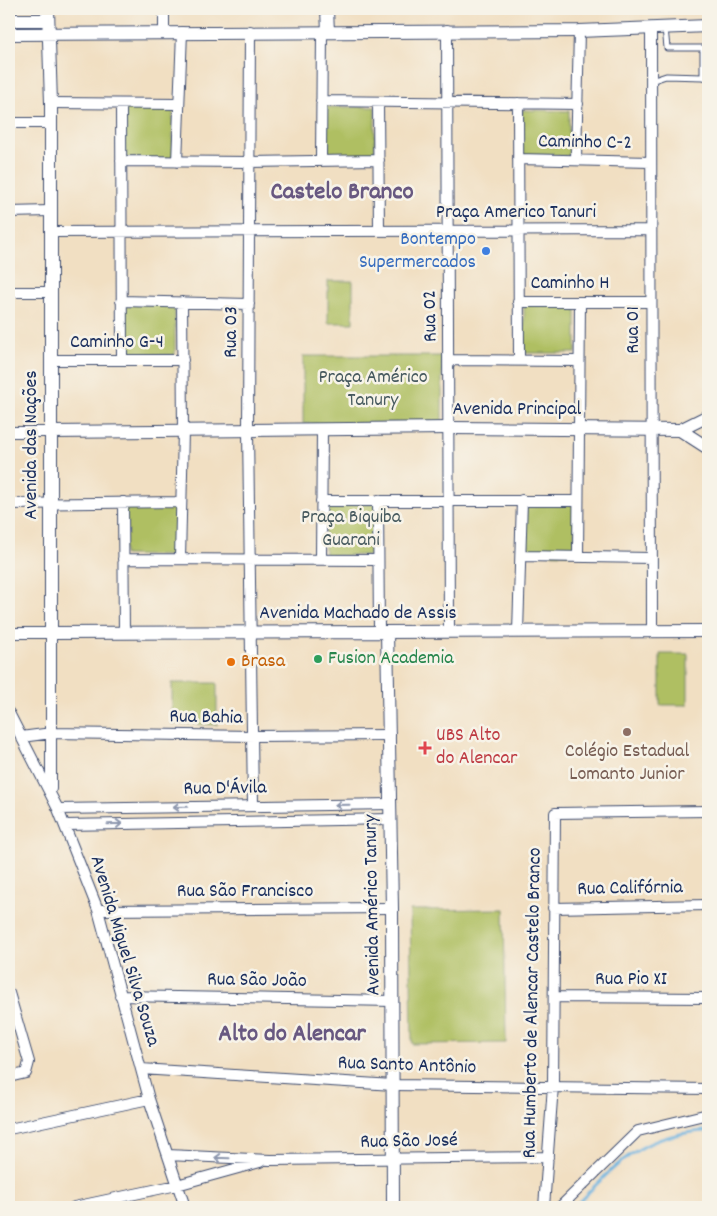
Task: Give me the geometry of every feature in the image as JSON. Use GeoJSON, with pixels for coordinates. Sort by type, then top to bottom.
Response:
{"type":"FeatureCollection","features":[{"type":"Feature","properties":{"kind":"street"},"geometry":{"type":"LineString","coordinates":[[164,9],[164,32]]}},
{"type":"Feature","properties":{"kind":"street"},"geometry":{"type":"LineString","coordinates":[[321,160],[321,101],[327,9]]}},
{"type":"Feature","properties":{"kind":"street"},"geometry":{"type":"LineString","coordinates":[[9,20],[48,14]]}},
{"type":"Feature","properties":{"kind":"street","name":"Avenida das Nações"},"geometry":{"type":"LineString","coordinates":[[48,14],[47,33],[51,103],[49,292],[51,360],[51,792]]}},
{"type":"Feature","properties":{"kind":"street"},"geometry":{"type":"LineString","coordinates":[[9,34],[250,31],[579,31],[703,26]]}},
{"type":"Feature","properties":{"kind":"street","name":"Rua 01"},"geometry":{"type":"LineString","coordinates":[[651,28],[652,632]]}},
{"type":"Feature","properties":{"kind":"street","name":"Rua 02"},"geometry":{"type":"LineString","coordinates":[[446,30],[450,428],[449,632]]}},
{"type":"Feature","properties":{"kind":"street","name":"Rua 03"},"geometry":{"type":"LineString","coordinates":[[250,31],[248,431],[253,806]]}},
{"type":"Feature","properties":{"kind":"street"},"geometry":{"type":"LineString","coordinates":[[576,160],[579,31]]}},
{"type":"Feature","properties":{"kind":"street"},"geometry":{"type":"LineString","coordinates":[[177,162],[182,32]]}},
{"type":"Feature","properties":{"kind":"street"},"geometry":{"type":"LineString","coordinates":[[321,101],[578,104]]}},
{"type":"Feature","properties":{"kind":"street"},"geometry":{"type":"LineString","coordinates":[[378,102],[380,231]]}},
{"type":"Feature","properties":{"kind":"street"},"geometry":{"type":"LineString","coordinates":[[51,103],[179,104]]}},
{"type":"Feature","properties":{"kind":"street"},"geometry":{"type":"LineString","coordinates":[[518,103],[519,360]]}},
{"type":"Feature","properties":{"kind":"street"},"geometry":{"type":"LineString","coordinates":[[121,104],[122,360]]}},
{"type":"Feature","properties":{"kind":"street"},"geometry":{"type":"LineString","coordinates":[[9,123],[51,123]]}},
{"type":"Feature","properties":{"kind":"street","name":"Caminho C-2"},"geometry":{"type":"LineString","coordinates":[[518,159],[651,162]]}},
{"type":"Feature","properties":{"kind":"street"},"geometry":{"type":"LineString","coordinates":[[121,161],[379,160]]}},
{"type":"Feature","properties":{"kind":"street"},"geometry":{"type":"LineString","coordinates":[[9,212],[50,211]]}},
{"type":"Feature","properties":{"kind":"street","name":"Praça Americo Tanuri"},"geometry":{"type":"LineString","coordinates":[[51,232],[651,230]]}},
{"type":"Feature","properties":{"kind":"street"},"geometry":{"type":"LineString","coordinates":[[9,292],[49,292]]}},
{"type":"Feature","properties":{"kind":"street"},"geometry":{"type":"LineString","coordinates":[[121,301],[249,304]]}},
{"type":"Feature","properties":{"kind":"street"},"geometry":{"type":"LineString","coordinates":[[180,559],[183,431],[182,302]]}},
{"type":"Feature","properties":{"kind":"street","name":"Caminho H"},"geometry":{"type":"LineString","coordinates":[[518,302],[651,302]]}},
{"type":"Feature","properties":{"kind":"street"},"geometry":{"type":"LineString","coordinates":[[578,557],[580,302]]}},
{"type":"Feature","properties":{"kind":"street","name":"Caminho G-4"},"geometry":{"type":"LineString","coordinates":[[51,360],[183,360]]}},
{"type":"Feature","properties":{"kind":"street"},"geometry":{"type":"LineString","coordinates":[[449,360],[579,361]]}},
{"type":"Feature","properties":{"kind":"street"},"geometry":{"type":"LineString","coordinates":[[680,430],[708,416]]}},
{"type":"Feature","properties":{"kind":"street","name":"Avenida Principal"},"geometry":{"type":"LineString","coordinates":[[51,432],[450,428],[680,430]]}},
{"type":"Feature","properties":{"kind":"street"},"geometry":{"type":"LineString","coordinates":[[321,560],[322,430]]}},
{"type":"Feature","properties":{"kind":"street"},"geometry":{"type":"LineString","coordinates":[[680,430],[708,448]]}},
{"type":"Feature","properties":{"kind":"street"},"geometry":{"type":"LineString","coordinates":[[9,432],[51,432]]}},
{"type":"Feature","properties":{"kind":"street"},"geometry":{"type":"LineString","coordinates":[[321,501],[450,499],[578,501]]}},
{"type":"Feature","properties":{"kind":"street"},"geometry":{"type":"LineString","coordinates":[[378,500],[378,560],[383,632]]}},
{"type":"Feature","properties":{"kind":"street"},"geometry":{"type":"LineString","coordinates":[[518,632],[522,500]]}},
{"type":"Feature","properties":{"kind":"street"},"geometry":{"type":"LineString","coordinates":[[123,502],[124,633]]}},
{"type":"Feature","properties":{"kind":"street"},"geometry":{"type":"LineString","coordinates":[[9,504],[181,502]]}},
{"type":"Feature","properties":{"kind":"street"},"geometry":{"type":"LineString","coordinates":[[520,556],[651,558]]}},
{"type":"Feature","properties":{"kind":"street"},"geometry":{"type":"LineString","coordinates":[[123,559],[378,560]]}},
{"type":"Feature","properties":{"kind":"street","name":"Avenida Américo Tanury"},"geometry":{"type":"LineString","coordinates":[[383,632],[390,734],[393,1001],[392,1207]]}},
{"type":"Feature","properties":{"kind":"street","name":"Avenida Machado de Assis"},"geometry":{"type":"LineString","coordinates":[[9,633],[708,632]]}},
{"type":"Feature","properties":{"kind":"street","name":"Avenida Miguel Silva Souza"},"geometry":{"type":"LineString","coordinates":[[9,713],[51,792],[98,910],[149,1099],[185,1207]]}},
{"type":"Feature","properties":{"kind":"street","name":"Rua Bahia"},"geometry":{"type":"LineString","coordinates":[[21,737],[52,733],[253,736],[390,734]]}},
{"type":"Feature","properties":{"kind":"street","name":"Rua D'Ávila"},"geometry":{"type":"LineString","coordinates":[[58,808],[391,804]]}},
{"type":"Feature","properties":{"kind":"street"},"geometry":{"type":"LineString","coordinates":[[276,806],[277,820]]}},
{"type":"Feature","properties":{"kind":"street","name":"Rua Humberto de Alencar Castelo Branco"},"geometry":{"type":"LineString","coordinates":[[544,1207],[553,1086],[555,813],[708,811]]}},
{"type":"Feature","properties":{"kind":"street","name":"Rua D'Ávila"},"geometry":{"type":"LineString","coordinates":[[66,826],[391,819]]}},
{"type":"Feature","properties":{"kind":"street","name":"Rua Califórnia"},"geometry":{"type":"LineString","coordinates":[[553,908],[708,905]]}},
{"type":"Feature","properties":{"kind":"street","name":"Rua São Francisco"},"geometry":{"type":"LineString","coordinates":[[98,910],[392,908]]}},
{"type":"Feature","properties":{"kind":"street","name":"Rua São João"},"geometry":{"type":"LineString","coordinates":[[120,996],[393,1001]]}},
{"type":"Feature","properties":{"kind":"street","name":"Rua Pio XI"},"geometry":{"type":"LineString","coordinates":[[554,997],[708,998]]}},
{"type":"Feature","properties":{"kind":"street"},"geometry":{"type":"LineString","coordinates":[[9,1077],[26,1072],[29,1062],[10,999]]}},
{"type":"Feature","properties":{"kind":"street","name":"Rua Santo Antônio"},"geometry":{"type":"LineString","coordinates":[[141,1069],[393,1085],[708,1089]]}},
{"type":"Feature","properties":{"kind":"street"},"geometry":{"type":"LineString","coordinates":[[9,1129],[149,1099]]}},
{"type":"Feature","properties":{"kind":"street"},"geometry":{"type":"LineString","coordinates":[[560,1207],[638,1131],[708,1114]]}},
{"type":"Feature","properties":{"kind":"street","name":"Rua São José"},"geometry":{"type":"LineString","coordinates":[[168,1155],[270,1160],[548,1157]]}},
{"type":"Feature","properties":{"kind":"street","name":"Rua São José"},"geometry":{"type":"LineString","coordinates":[[74,1207],[177,1184],[270,1160]]}},
{"type":"Feature","properties":{"kind":"lane"},"geometry":{"type":"LineString","coordinates":[[651,81],[666,76],[705,78],[703,48],[667,48],[665,28]]}},
{"type":"Feature","properties":{"kind":"green space"},"geometry":{"type":"Polygon","coordinates":[[[323,107],[375,107],[375,158],[323,158],[323,107]]]}},
{"type":"Feature","properties":{"kind":"green space"},"geometry":{"type":"Polygon","coordinates":[[[124,108],[173,109],[173,159],[123,158],[124,108]]]}},
{"type":"Feature","properties":{"kind":"green space"},"geometry":{"type":"Polygon","coordinates":[[[522,110],[569,111],[569,156],[522,155],[522,110]]]}},
{"type":"Feature","properties":{"kind":"green space"},"geometry":{"type":"Polygon","coordinates":[[[328,281],[353,281],[353,323],[328,323],[328,281]]]}},
{"type":"Feature","properties":{"kind":"green space"},"geometry":{"type":"Polygon","coordinates":[[[524,303],[576,304],[576,353],[524,353],[524,303]]]}},
{"type":"Feature","properties":{"kind":"green space"},"geometry":{"type":"Polygon","coordinates":[[[124,304],[175,305],[175,355],[124,355],[124,304]]]}},
{"type":"Feature","properties":{"kind":"green space","name":"Praça Américo Tanury"},"geometry":{"type":"Polygon","coordinates":[[[303,356],[442,356],[442,423],[303,424],[303,356]]]}},
{"type":"Feature","properties":{"kind":"green space"},"geometry":{"type":"Polygon","coordinates":[[[526,502],[575,502],[574,554],[526,553],[526,502]]]}},
{"type":"Feature","properties":{"kind":"green space"},"geometry":{"type":"Polygon","coordinates":[[[124,504],[177,505],[177,556],[124,555],[124,504]]]}},
{"type":"Feature","properties":{"kind":"green space","name":"Praça Biquiba Guarani"},"geometry":{"type":"Polygon","coordinates":[[[324,504],[377,504],[378,555],[325,556],[324,504]]]}},
{"type":"Feature","properties":{"kind":"green space"},"geometry":{"type":"Polygon","coordinates":[[[660,654],[688,654],[688,705],[660,705],[660,654]]]}},
{"type":"Feature","properties":{"kind":"green space"},"geometry":{"type":"Polygon","coordinates":[[[172,683],[217,683],[217,725],[172,724],[172,683]]]}},
{"type":"Feature","properties":{"kind":"green space"},"geometry":{"type":"Polygon","coordinates":[[[504,909],[506,1043],[412,1044],[410,910],[504,909]]]}},
{"type":"Feature","properties":{"kind":"waterway"},"geometry":{"type":"LineString","coordinates":[[574,1207],[618,1164],[648,1144],[685,1133],[708,1131]]}},
{"type":"Feature","properties":{"kind":"place","name":"Bontempo Supermercados"},"geometry":{"type":"Point","coordinates":[486,251]}},
{"type":"Feature","properties":{"kind":"place","name":"Fusion Academia"},"geometry":{"type":"Point","coordinates":[318,659]}},
{"type":"Feature","properties":{"kind":"place","name":"Brasa"},"geometry":{"type":"Point","coordinates":[231,662]}},
{"type":"Feature","properties":{"kind":"place","name":"Colégio Estadual Lomanto Junior"},"geometry":{"type":"Point","coordinates":[627,732]}},
{"type":"Feature","properties":{"kind":"place","name":"UBS Alto do Alencar"},"geometry":{"type":"Point","coordinates":[425,748]}},
{"type":"Feature","properties":{"kind":"district","name":"Castelo Branco"},"geometry":{"type":"Point","coordinates":[342,193]}},
{"type":"Feature","properties":{"kind":"district","name":"Alto do Alencar"},"geometry":{"type":"Point","coordinates":[292,1035]}}]}
